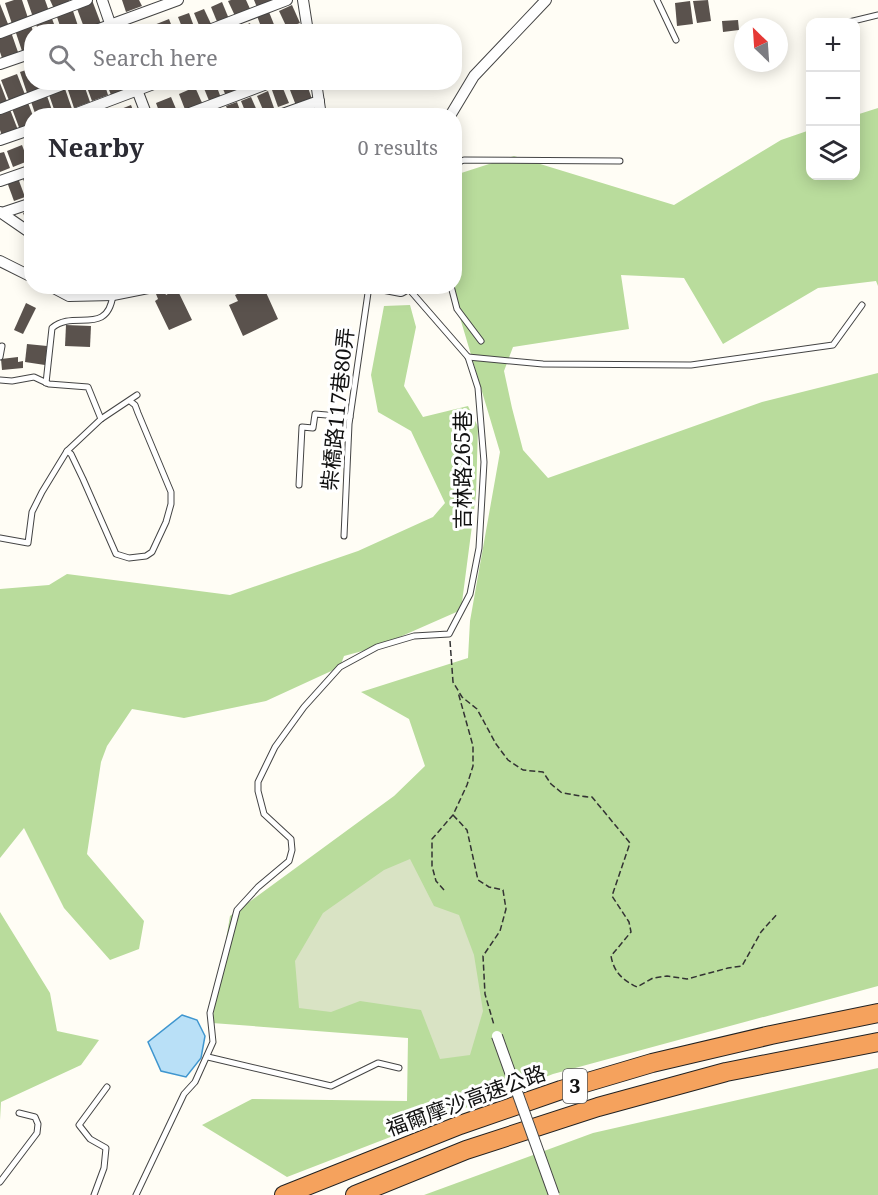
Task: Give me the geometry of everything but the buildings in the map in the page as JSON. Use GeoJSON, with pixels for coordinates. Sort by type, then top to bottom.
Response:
{"type":"FeatureCollection","features":[{"type":"Feature","properties":{"kind":"highway","name":"福爾摩沙高速公路"},"geometry":{"type":"LineString","coordinates":[[284,1195],[459,1125],[561,1090],[652,1063],[878,1013]]}},
{"type":"Feature","properties":{"kind":"highway","name":"3"},"geometry":{"type":"LineString","coordinates":[[355,1195],[466,1150],[598,1107],[726,1072],[878,1042]]}},
{"type":"Feature","properties":{"kind":"street"},"geometry":{"type":"LineString","coordinates":[[0,33],[87,0]]}},
{"type":"Feature","properties":{"kind":"street"},"geometry":{"type":"LineString","coordinates":[[102,0],[111,24]]}},
{"type":"Feature","properties":{"kind":"street"},"geometry":{"type":"LineString","coordinates":[[121,24],[178,0]]}},
{"type":"Feature","properties":{"kind":"street"},"geometry":{"type":"LineString","coordinates":[[225,24],[287,0]]}},
{"type":"Feature","properties":{"kind":"street"},"geometry":{"type":"LineString","coordinates":[[303,0],[304,24]]}},
{"type":"Feature","properties":{"kind":"street"},"geometry":{"type":"LineString","coordinates":[[455,108],[474,76],[546,0]]}},
{"type":"Feature","properties":{"kind":"street"},"geometry":{"type":"LineString","coordinates":[[0,64],[24,56]]}},
{"type":"Feature","properties":{"kind":"street"},"geometry":{"type":"LineString","coordinates":[[0,109],[49,90]]}},
{"type":"Feature","properties":{"kind":"street"},"geometry":{"type":"LineString","coordinates":[[87,108],[129,90]]}},
{"type":"Feature","properties":{"kind":"street"},"geometry":{"type":"LineString","coordinates":[[137,90],[144,108]]}},
{"type":"Feature","properties":{"kind":"street"},"geometry":{"type":"LineString","coordinates":[[203,108],[251,90]]}},
{"type":"Feature","properties":{"kind":"street"},"geometry":{"type":"LineString","coordinates":[[317,90],[320,108]]}},
{"type":"Feature","properties":{"kind":"street"},"geometry":{"type":"LineString","coordinates":[[299,108],[319,101]]}},
{"type":"Feature","properties":{"kind":"street"},"geometry":{"type":"LineString","coordinates":[[0,140],[24,132]]}},
{"type":"Feature","properties":{"kind":"street"},"geometry":{"type":"LineString","coordinates":[[0,181],[24,173]]}},
{"type":"Feature","properties":{"kind":"street"},"geometry":{"type":"LineString","coordinates":[[1,213],[24,206]]}},
{"type":"Feature","properties":{"kind":"street"},"geometry":{"type":"LineString","coordinates":[[1,213],[24,229]]}},
{"type":"Feature","properties":{"kind":"street"},"geometry":{"type":"LineString","coordinates":[[0,261],[24,273]]}},
{"type":"Feature","properties":{"kind":"street"},"geometry":{"type":"LineString","coordinates":[[65,294],[69,296],[118,294]]}},
{"type":"Feature","properties":{"kind":"street"},"geometry":{"type":"LineString","coordinates":[[497,1036],[554,1195]]}},
{"type":"Feature","properties":{"kind":"lane"},"geometry":{"type":"LineString","coordinates":[[657,0],[676,40]]}},
{"type":"Feature","properties":{"kind":"lane"},"geometry":{"type":"LineString","coordinates":[[860,19],[878,15]]}},
{"type":"Feature","properties":{"kind":"lane"},"geometry":{"type":"LineString","coordinates":[[462,161],[620,161]]}},
{"type":"Feature","properties":{"kind":"lane","name":"柴橋路117巷80弄"},"geometry":{"type":"LineString","coordinates":[[344,536],[350,417],[368,294]]}},
{"type":"Feature","properties":{"kind":"lane","name":"吉林路265巷"},"geometry":{"type":"LineString","coordinates":[[415,294],[468,357],[478,388],[482,427],[484,462],[479,548],[470,594],[449,634]]}},
{"type":"Feature","properties":{"kind":"lane"},"geometry":{"type":"LineString","coordinates":[[453,294],[457,309],[481,340]]}},
{"type":"Feature","properties":{"kind":"lane"},"geometry":{"type":"LineString","coordinates":[[46,383],[52,327],[65,321],[92,321],[103,317],[111,305],[113,295]]}},
{"type":"Feature","properties":{"kind":"lane"},"geometry":{"type":"LineString","coordinates":[[468,357],[543,364],[691,365],[833,345],[862,305]]}},
{"type":"Feature","properties":{"kind":"lane"},"geometry":{"type":"LineString","coordinates":[[0,357],[2,346]]}},
{"type":"Feature","properties":{"kind":"lane"},"geometry":{"type":"LineString","coordinates":[[0,380],[12,381],[34,377],[46,383],[88,387],[101,419]]}},
{"type":"Feature","properties":{"kind":"lane"},"geometry":{"type":"LineString","coordinates":[[0,538],[28,543],[32,512],[67,452],[101,419],[137,395]]}},
{"type":"Feature","properties":{"kind":"lane"},"geometry":{"type":"LineString","coordinates":[[67,452],[71,454],[83,478],[116,554],[129,558],[146,556],[152,552],[166,522],[171,492],[135,405],[130,401]]}},
{"type":"Feature","properties":{"kind":"lane"},"geometry":{"type":"LineString","coordinates":[[299,485],[302,427],[313,428],[315,414],[350,417]]}},
{"type":"Feature","properties":{"kind":"lane"},"geometry":{"type":"LineString","coordinates":[[136,1195],[184,1094],[195,1082],[208,1057],[213,1042],[210,1013],[237,910],[258,886],[289,861],[292,850],[291,839],[264,814],[258,791],[258,782],[275,747],[304,707],[340,666],[377,647],[414,636],[449,634]]}},
{"type":"Feature","properties":{"kind":"lane"},"geometry":{"type":"LineString","coordinates":[[208,1057],[331,1086],[378,1063],[399,1068]]}},
{"type":"Feature","properties":{"kind":"lane"},"geometry":{"type":"LineString","coordinates":[[94,1195],[104,1168],[106,1148],[90,1139],[79,1125],[107,1087]]}},
{"type":"Feature","properties":{"kind":"lane"},"geometry":{"type":"LineString","coordinates":[[0,1182],[37,1133],[38,1124],[35,1117],[19,1113]]}},
{"type":"Feature","properties":{"kind":"path"},"geometry":{"type":"LineString","coordinates":[[449,634],[453,682],[462,697],[477,709],[496,744],[508,760],[524,770],[543,772],[562,794],[592,797],[630,843],[612,896],[629,922],[631,932],[611,956],[612,963],[622,980],[637,987],[653,978],[667,976],[687,979],[742,966],[761,932],[778,913]]}},
{"type":"Feature","properties":{"kind":"path"},"geometry":{"type":"LineString","coordinates":[[444,890],[436,881],[432,866],[432,839],[453,815],[473,766],[473,746],[457,689]]}},
{"type":"Feature","properties":{"kind":"path"},"geometry":{"type":"LineString","coordinates":[[453,815],[466,830],[478,880],[489,887],[503,890],[506,909],[500,931],[483,956],[485,994],[497,1036]]}},
{"type":"Feature","properties":{"kind":"green space"},"geometry":{"type":"Polygon","coordinates":[[[878,108],[878,286],[876,281],[818,288],[723,344],[684,278],[621,275],[629,329],[513,347],[504,371],[523,450],[548,478],[762,402],[878,373],[878,986],[553,1074],[287,1177],[202,1125],[252,1099],[407,1101],[408,1038],[212,1023],[230,916],[394,796],[425,766],[409,719],[361,692],[468,658],[470,621],[500,452],[458,311],[455,294],[462,294],[462,173],[514,156],[674,205],[781,140],[806,131],[806,180],[860,180],[860,114],[878,108]]]}},
{"type":"Feature","properties":{"kind":"green space"},"geometry":{"type":"Polygon","coordinates":[[[410,305],[416,327],[404,386],[423,417],[468,406],[478,427],[476,495],[461,610],[377,647],[344,656],[340,667],[266,701],[184,718],[132,709],[107,746],[101,762],[87,854],[144,921],[139,949],[110,960],[64,908],[24,828],[0,858],[0,589],[49,585],[67,574],[230,595],[358,551],[433,517],[445,503],[411,431],[378,412],[371,375],[384,306],[410,305]]]}},
{"type":"Feature","properties":{"kind":"green space"},"geometry":{"type":"Polygon","coordinates":[[[410,859],[434,906],[459,915],[474,955],[483,1011],[470,1055],[440,1059],[421,1010],[360,1001],[331,1012],[299,1008],[295,961],[323,913],[384,870],[410,859]]]}},
{"type":"Feature","properties":{"kind":"green space"},"geometry":{"type":"Polygon","coordinates":[[[0,912],[50,993],[57,1031],[99,1040],[81,1065],[1,1102],[0,1120],[0,912]]]}},
{"type":"Feature","properties":{"kind":"green space"},"geometry":{"type":"Polygon","coordinates":[[[878,1068],[878,1195],[424,1195],[593,1133],[878,1068]]]}},
{"type":"Feature","properties":{"kind":"water"},"geometry":{"type":"Polygon","coordinates":[[[182,1015],[197,1020],[205,1036],[201,1058],[186,1077],[161,1071],[148,1042],[182,1015]]]}}]}
